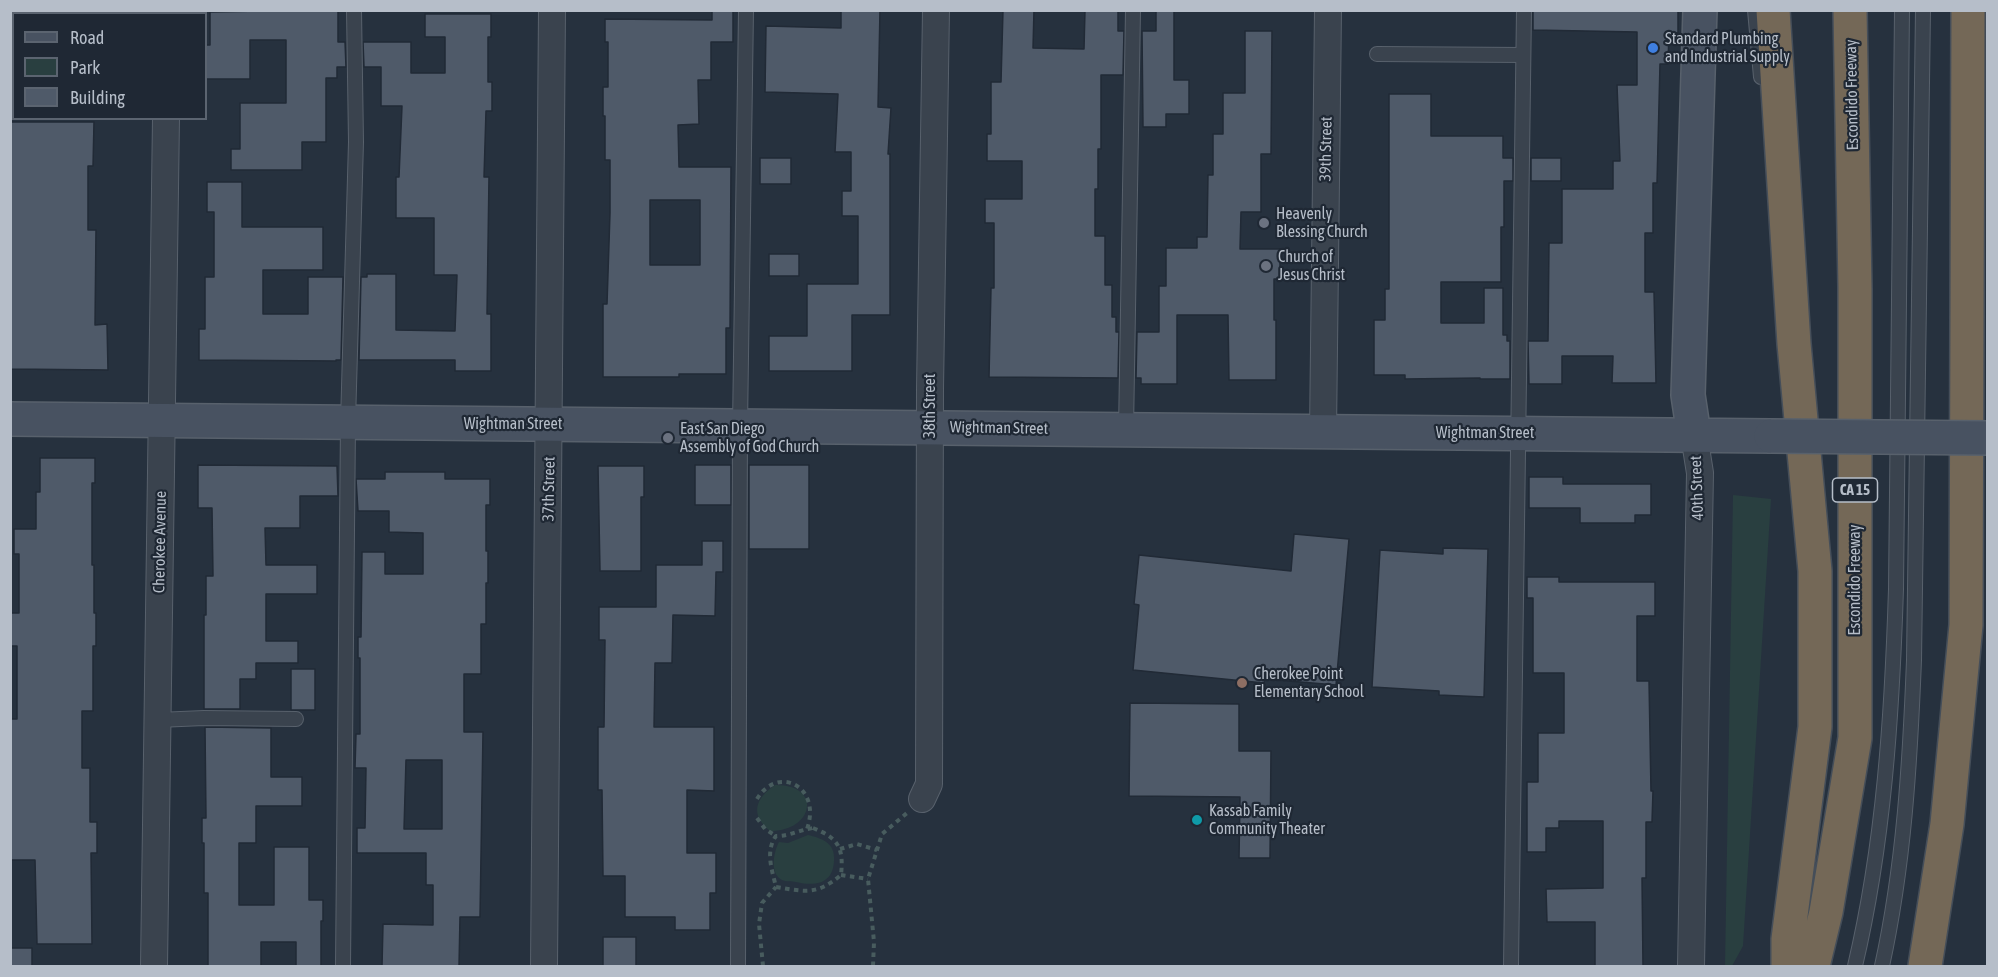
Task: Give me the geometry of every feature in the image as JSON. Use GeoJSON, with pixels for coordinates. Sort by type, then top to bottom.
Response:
{"type":"FeatureCollection","features":[{"type":"Feature","properties":{"kind":"highway"},"geometry":{"type":"LineString","coordinates":[[1773,10],[1794,344],[1815,571],[1815,727],[1788,939],[1788,966]]}},
{"type":"Feature","properties":{"kind":"highway","name":"Escondido Freeway"},"geometry":{"type":"LineString","coordinates":[[1813,966],[1826,912],[1855,738],[1855,288],[1850,10]]}},
{"type":"Feature","properties":{"kind":"highway"},"geometry":{"type":"LineString","coordinates":[[1925,966],[1947,824],[1966,625],[1968,10]]}},
{"type":"Feature","properties":{"kind":"highway"},"geometry":{"type":"LineString","coordinates":[[1947,824],[1988,642]]}},
{"type":"Feature","properties":{"kind":"main road","name":"40th Street"},"geometry":{"type":"LineString","coordinates":[[1694,435],[1688,395],[1700,10]]}},
{"type":"Feature","properties":{"kind":"main road","name":"Wightman Street"},"geometry":{"type":"LineString","coordinates":[[10,419],[1988,438]]}},
{"type":"Feature","properties":{"kind":"street","name":"37th Street"},"geometry":{"type":"LineString","coordinates":[[544,966],[552,10]]}},
{"type":"Feature","properties":{"kind":"street","name":"38th Street"},"geometry":{"type":"LineString","coordinates":[[922,799],[929,784],[930,428],[936,10]]}},
{"type":"Feature","properties":{"kind":"street","name":"39th Street"},"geometry":{"type":"LineString","coordinates":[[1323,432],[1328,10]]}},
{"type":"Feature","properties":{"kind":"street","name":"Cherokee Avenue"},"geometry":{"type":"LineString","coordinates":[[154,966],[166,120]]}},
{"type":"Feature","properties":{"kind":"street","name":"40th Street"},"geometry":{"type":"LineString","coordinates":[[1691,966],[1700,473],[1694,435]]}},
{"type":"Feature","properties":{"kind":"lane"},"geometry":{"type":"LineString","coordinates":[[343,966],[348,422],[356,142],[354,10]]}},
{"type":"Feature","properties":{"kind":"lane"},"geometry":{"type":"LineString","coordinates":[[738,966],[740,426],[746,10]]}},
{"type":"Feature","properties":{"kind":"lane"},"geometry":{"type":"LineString","coordinates":[[1126,430],[1133,10]]}},
{"type":"Feature","properties":{"kind":"lane"},"geometry":{"type":"LineString","coordinates":[[1511,966],[1524,10]]}},
{"type":"Feature","properties":{"kind":"lane"},"geometry":{"type":"LineString","coordinates":[[1755,10],[1762,90]]}},
{"type":"Feature","properties":{"kind":"lane"},"geometry":{"type":"LineString","coordinates":[[1856,966],[1878,849],[1893,665],[1896,589],[1902,10]]}},
{"type":"Feature","properties":{"kind":"lane"},"geometry":{"type":"LineString","coordinates":[[1882,966],[1904,838],[1910,762],[1914,660],[1923,10]]}},
{"type":"Feature","properties":{"kind":"lane"},"geometry":{"type":"LineString","coordinates":[[1377,54],[1523,55]]}},
{"type":"Feature","properties":{"kind":"lane"},"geometry":{"type":"LineString","coordinates":[[1769,168],[1779,267],[1794,344]]}},
{"type":"Feature","properties":{"kind":"lane"},"geometry":{"type":"LineString","coordinates":[[158,720],[296,719]]}},
{"type":"Feature","properties":{"kind":"path"},"geometry":{"type":"LineString","coordinates":[[807,829],[811,814],[803,789],[795,784],[776,783],[761,792],[755,809],[757,819],[765,830],[776,836],[790,836],[813,828],[829,834],[838,843],[842,854],[841,875]]}},
{"type":"Feature","properties":{"kind":"path"},"geometry":{"type":"LineString","coordinates":[[873,966],[874,942],[868,879],[882,834],[922,799]]}},
{"type":"Feature","properties":{"kind":"path"},"geometry":{"type":"LineString","coordinates":[[776,836],[771,842],[770,852],[776,887]]}},
{"type":"Feature","properties":{"kind":"path"},"geometry":{"type":"LineString","coordinates":[[840,849],[857,844],[877,850]]}},
{"type":"Feature","properties":{"kind":"path"},"geometry":{"type":"LineString","coordinates":[[776,887],[808,891],[818,890],[841,875],[868,879]]}},
{"type":"Feature","properties":{"kind":"path"},"geometry":{"type":"LineString","coordinates":[[763,966],[759,924],[762,903],[776,887]]}},
{"type":"Feature","properties":{"kind":"green space"},"geometry":{"type":"Polygon","coordinates":[[[1733,495],[1771,499],[1743,946],[1732,966],[1725,966],[1733,495]]]}},
{"type":"Feature","properties":{"kind":"green space"},"geometry":{"type":"Polygon","coordinates":[[[775,785],[790,787],[800,792],[806,799],[807,808],[804,816],[796,824],[785,829],[770,831],[763,825],[757,812],[763,795],[775,785]]]}},
{"type":"Feature","properties":{"kind":"green space"},"geometry":{"type":"Polygon","coordinates":[[[808,835],[822,839],[832,848],[834,866],[831,873],[823,881],[811,884],[782,880],[778,877],[774,867],[774,856],[779,842],[788,843],[808,835]]]}},
{"type":"Feature","properties":{"kind":"building"},"geometry":{"type":"Polygon","coordinates":[[[338,10],[338,42],[345,42],[346,67],[337,67],[337,78],[326,78],[326,142],[302,142],[302,170],[231,170],[231,149],[240,149],[240,103],[286,103],[286,40],[250,40],[250,79],[207,79],[210,12],[338,10]]]}},
{"type":"Feature","properties":{"kind":"building"},"geometry":{"type":"Polygon","coordinates":[[[712,10],[733,10],[733,42],[711,42],[711,80],[698,80],[699,124],[678,125],[679,167],[731,167],[730,328],[726,328],[726,374],[679,374],[679,377],[603,377],[603,304],[607,304],[610,213],[610,160],[605,160],[605,116],[603,116],[603,87],[608,87],[608,42],[605,42],[605,19],[712,20],[712,10]],[[650,200],[650,265],[700,265],[700,200],[650,200]]]}},
{"type":"Feature","properties":{"kind":"building"},"geometry":{"type":"Polygon","coordinates":[[[841,10],[880,10],[878,107],[891,108],[888,154],[890,154],[890,315],[852,315],[852,371],[769,371],[769,336],[807,336],[807,284],[858,284],[858,216],[842,216],[842,191],[851,191],[851,152],[835,152],[838,94],[765,92],[766,26],[841,28],[841,10]]]}},
{"type":"Feature","properties":{"kind":"building"},"geometry":{"type":"Polygon","coordinates":[[[1003,10],[1034,10],[1033,48],[1084,49],[1085,10],[1118,10],[1118,31],[1124,31],[1123,75],[1101,75],[1101,149],[1098,149],[1098,189],[1095,189],[1095,236],[1105,236],[1105,285],[1112,285],[1112,317],[1116,317],[1116,332],[1119,332],[1118,378],[989,377],[991,288],[994,288],[994,223],[985,223],[985,199],[1022,199],[1022,161],[987,161],[987,134],[991,134],[991,82],[1001,82],[1003,10]]]}},
{"type":"Feature","properties":{"kind":"building"},"geometry":{"type":"Polygon","coordinates":[[[1156,10],[1174,10],[1174,80],[1189,80],[1189,114],[1166,114],[1166,127],[1143,127],[1142,31],[1156,31],[1156,10]]]}},
{"type":"Feature","properties":{"kind":"building"},"geometry":{"type":"Polygon","coordinates":[[[1533,10],[1678,10],[1678,33],[1669,32],[1668,64],[1660,64],[1657,183],[1653,183],[1653,233],[1645,233],[1645,292],[1654,292],[1656,383],[1612,383],[1613,356],[1562,356],[1562,384],[1529,384],[1528,341],[1548,341],[1549,243],[1562,243],[1562,189],[1613,189],[1613,161],[1620,161],[1617,85],[1637,85],[1637,32],[1533,30],[1533,10]]]}},
{"type":"Feature","properties":{"kind":"building"},"geometry":{"type":"Polygon","coordinates":[[[425,14],[491,14],[491,37],[488,37],[488,82],[492,82],[492,111],[486,111],[484,177],[489,177],[487,314],[491,314],[491,371],[455,371],[455,360],[359,360],[361,277],[367,277],[367,274],[396,274],[396,330],[455,331],[457,275],[434,275],[434,218],[396,218],[396,177],[399,177],[402,106],[381,106],[381,67],[364,67],[363,42],[411,42],[411,73],[445,73],[445,37],[425,37],[425,14]]]}},
{"type":"Feature","properties":{"kind":"building"},"geometry":{"type":"Polygon","coordinates":[[[1245,31],[1272,31],[1271,154],[1261,154],[1261,212],[1241,212],[1240,249],[1280,249],[1280,279],[1274,279],[1276,380],[1229,380],[1228,315],[1177,315],[1177,384],[1141,384],[1141,378],[1136,378],[1137,332],[1159,332],[1159,286],[1166,286],[1166,248],[1197,248],[1197,237],[1207,237],[1208,175],[1213,175],[1213,134],[1223,134],[1223,93],[1245,93],[1245,31]]]}},
{"type":"Feature","properties":{"kind":"building"},"geometry":{"type":"Polygon","coordinates":[[[1389,94],[1431,94],[1431,136],[1503,136],[1503,158],[1513,158],[1513,181],[1504,181],[1501,282],[1441,282],[1441,323],[1484,323],[1484,288],[1503,288],[1503,335],[1507,335],[1507,341],[1510,341],[1510,379],[1405,379],[1405,375],[1374,375],[1374,320],[1385,320],[1385,289],[1389,289],[1389,94]]]}},
{"type":"Feature","properties":{"kind":"building"},"geometry":{"type":"Polygon","coordinates":[[[10,122],[94,122],[93,166],[88,166],[88,230],[96,230],[95,325],[107,324],[108,370],[10,369],[10,122]]]}},
{"type":"Feature","properties":{"kind":"building"},"geometry":{"type":"Polygon","coordinates":[[[760,158],[791,158],[791,184],[760,184],[760,158]]]}},
{"type":"Feature","properties":{"kind":"building"},"geometry":{"type":"Polygon","coordinates":[[[1531,158],[1561,158],[1561,181],[1531,181],[1531,158]]]}},
{"type":"Feature","properties":{"kind":"building"},"geometry":{"type":"Polygon","coordinates":[[[207,182],[242,182],[242,227],[323,227],[323,270],[263,270],[263,314],[308,314],[308,277],[343,277],[341,360],[199,360],[199,329],[205,329],[205,277],[214,277],[214,212],[207,212],[207,182]]]}},
{"type":"Feature","properties":{"kind":"building"},"geometry":{"type":"Polygon","coordinates":[[[769,254],[799,254],[799,276],[769,276],[769,254]]]}},
{"type":"Feature","properties":{"kind":"building"},"geometry":{"type":"Polygon","coordinates":[[[40,458],[95,458],[95,483],[92,483],[92,565],[94,565],[94,613],[96,613],[96,646],[93,646],[93,711],[82,711],[82,768],[90,768],[90,822],[97,822],[97,853],[91,853],[92,944],[37,944],[35,860],[10,860],[10,719],[17,719],[17,646],[10,646],[10,613],[19,613],[19,554],[14,554],[14,529],[36,529],[36,492],[40,492],[40,458]]]}},
{"type":"Feature","properties":{"kind":"building"},"geometry":{"type":"Polygon","coordinates":[[[198,465],[337,466],[338,496],[300,496],[300,528],[265,528],[266,565],[317,565],[317,594],[266,594],[266,641],[298,641],[298,663],[256,663],[256,679],[240,679],[240,709],[204,709],[204,615],[206,615],[206,576],[213,576],[212,508],[198,508],[198,465]]]}},
{"type":"Feature","properties":{"kind":"building"},"geometry":{"type":"Polygon","coordinates":[[[695,465],[731,465],[731,505],[695,505],[695,465]]]}},
{"type":"Feature","properties":{"kind":"building"},"geometry":{"type":"Polygon","coordinates":[[[749,465],[809,465],[809,549],[749,549],[749,465]]]}},
{"type":"Feature","properties":{"kind":"building"},"geometry":{"type":"Polygon","coordinates":[[[598,466],[644,466],[644,497],[641,497],[641,571],[600,571],[598,466]]]}},
{"type":"Feature","properties":{"kind":"building"},"geometry":{"type":"Polygon","coordinates":[[[385,472],[445,472],[445,479],[490,479],[490,505],[486,505],[488,583],[486,583],[486,624],[481,624],[481,674],[464,674],[464,732],[483,732],[480,917],[460,917],[459,966],[382,966],[383,924],[433,925],[433,885],[426,885],[426,853],[357,853],[357,828],[365,828],[366,768],[355,768],[356,734],[360,734],[358,637],[361,637],[362,552],[385,552],[385,574],[423,574],[423,533],[389,532],[389,511],[358,511],[356,479],[385,479],[385,472]],[[406,760],[404,829],[442,829],[442,760],[406,760]]]}},
{"type":"Feature","properties":{"kind":"building"},"geometry":{"type":"Polygon","coordinates":[[[1529,477],[1563,477],[1563,484],[1651,484],[1651,515],[1635,515],[1635,523],[1580,523],[1580,508],[1529,508],[1529,477]]]}},
{"type":"Feature","properties":{"kind":"building"},"geometry":{"type":"Polygon","coordinates":[[[1294,534],[1349,539],[1336,685],[1265,679],[1264,683],[1133,670],[1139,605],[1134,604],[1139,555],[1291,571],[1294,534]]]}},
{"type":"Feature","properties":{"kind":"building"},"geometry":{"type":"Polygon","coordinates":[[[702,541],[723,541],[723,572],[716,572],[715,616],[673,615],[672,663],[655,663],[654,727],[714,727],[714,791],[687,790],[687,853],[716,853],[716,893],[710,893],[710,930],[675,930],[675,917],[625,917],[625,876],[603,876],[602,790],[598,790],[598,727],[604,727],[605,640],[599,640],[599,607],[656,607],[656,565],[702,565],[702,541]]]}},
{"type":"Feature","properties":{"kind":"building"},"geometry":{"type":"Polygon","coordinates":[[[1443,548],[1488,549],[1484,697],[1439,695],[1439,691],[1372,687],[1380,550],[1443,554],[1443,548]]]}},
{"type":"Feature","properties":{"kind":"building"},"geometry":{"type":"Polygon","coordinates":[[[1527,577],[1559,577],[1559,582],[1655,582],[1655,616],[1637,616],[1637,681],[1649,681],[1651,791],[1653,791],[1652,822],[1646,822],[1646,878],[1642,878],[1643,966],[1595,966],[1595,922],[1547,922],[1546,889],[1603,888],[1603,821],[1559,821],[1559,828],[1546,828],[1546,852],[1527,852],[1527,782],[1538,782],[1538,733],[1564,733],[1564,673],[1533,673],[1533,598],[1527,598],[1527,577]]]}},
{"type":"Feature","properties":{"kind":"building"},"geometry":{"type":"Polygon","coordinates":[[[291,669],[315,669],[315,710],[291,710],[291,669]]]}},
{"type":"Feature","properties":{"kind":"building"},"geometry":{"type":"Polygon","coordinates":[[[1130,703],[1239,704],[1239,751],[1271,751],[1270,858],[1239,858],[1240,797],[1129,796],[1130,703]]]}},
{"type":"Feature","properties":{"kind":"building"},"geometry":{"type":"Polygon","coordinates":[[[205,727],[271,728],[271,777],[302,777],[302,806],[256,806],[256,843],[239,843],[239,905],[274,905],[274,847],[309,847],[309,900],[323,900],[321,966],[296,966],[296,942],[261,942],[261,966],[208,966],[208,893],[204,893],[204,843],[202,843],[202,818],[206,818],[205,727]]]}},
{"type":"Feature","properties":{"kind":"building"},"geometry":{"type":"Polygon","coordinates":[[[603,937],[636,937],[636,966],[603,966],[603,937]]]}},
{"type":"Feature","properties":{"kind":"building"},"geometry":{"type":"Polygon","coordinates":[[[10,948],[32,948],[32,966],[10,966],[10,948]]]}},
{"type":"Feature","properties":{"kind":"place","name":"Standard Plumbing and Industrial Supply"},"geometry":{"type":"Point","coordinates":[1653,48]}},
{"type":"Feature","properties":{"kind":"place","name":"Heavenly Blessing Church"},"geometry":{"type":"Point","coordinates":[1264,223]}},
{"type":"Feature","properties":{"kind":"place","name":"Church of Jesus Christ"},"geometry":{"type":"Point","coordinates":[1266,266]}},
{"type":"Feature","properties":{"kind":"place","name":"East San Diego Assembly of God Church"},"geometry":{"type":"Point","coordinates":[668,438]}},
{"type":"Feature","properties":{"kind":"place","name":"Cherokee Point Elementary School"},"geometry":{"type":"Point","coordinates":[1242,683]}},
{"type":"Feature","properties":{"kind":"place","name":"Kassab Family Community Theater"},"geometry":{"type":"Point","coordinates":[1197,820]}}]}
